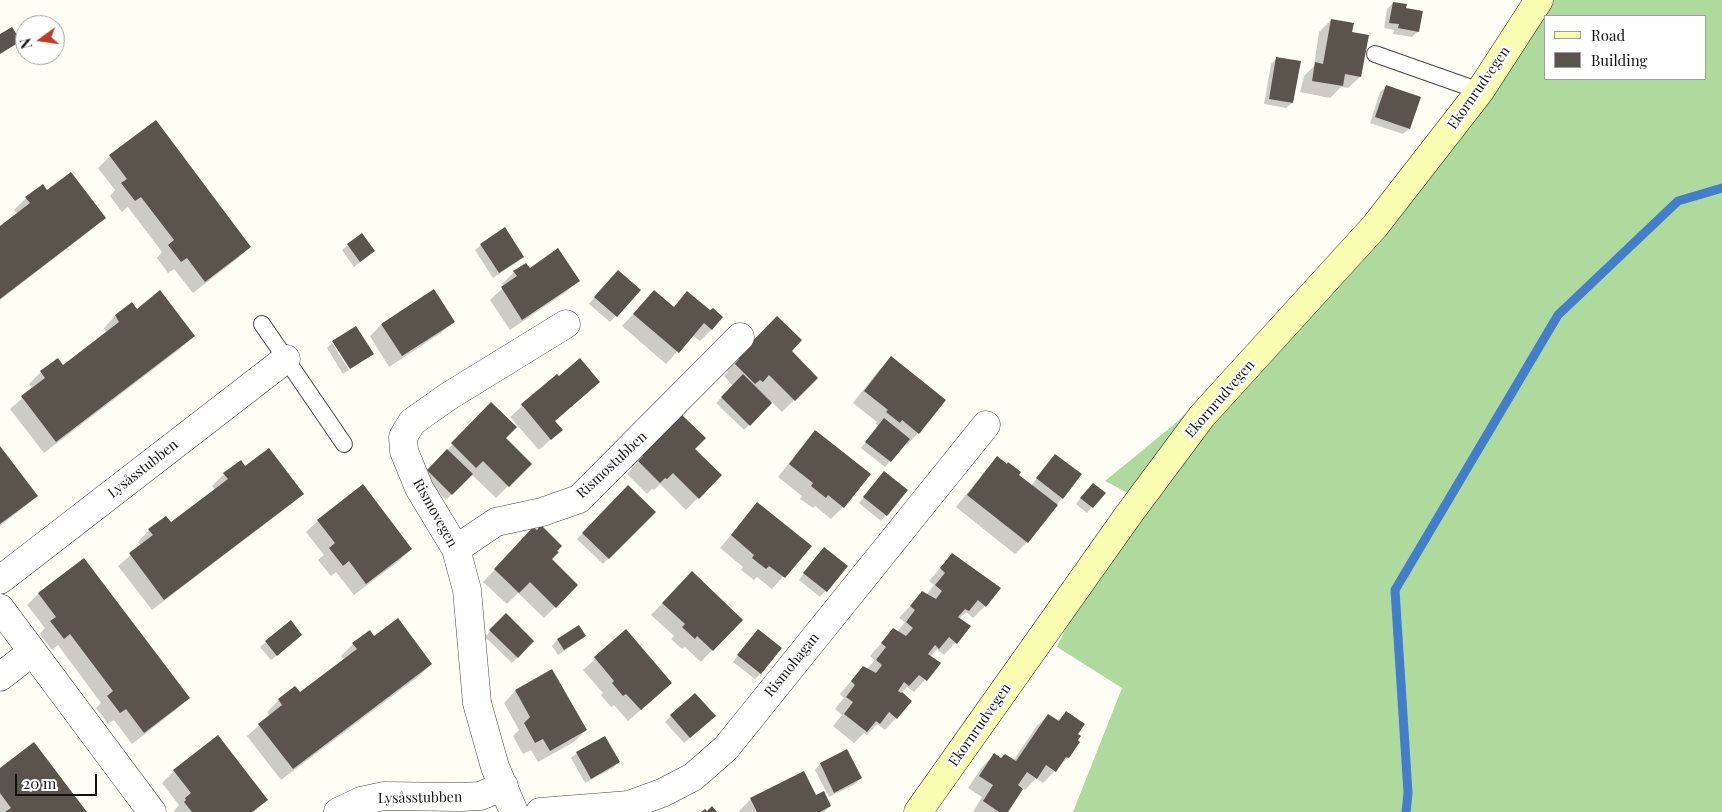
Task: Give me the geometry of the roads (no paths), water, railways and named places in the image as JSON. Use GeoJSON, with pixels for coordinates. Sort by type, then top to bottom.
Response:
{"type":"FeatureCollection","features":[{"type":"Feature","properties":{"kind":"main road","name":"Ekornrudvegen"},"geometry":{"type":"LineString","coordinates":[[918,812],[1129,514],[1202,416],[1375,226],[1480,91],[1539,0]]}},
{"type":"Feature","properties":{"kind":"street","name":"Rismovegen"},"geometry":{"type":"LineString","coordinates":[[514,812],[495,767],[477,704],[467,590],[456,549],[419,488],[404,452],[403,437],[412,422],[449,396],[566,324]]}},
{"type":"Feature","properties":{"kind":"street","name":"Rismostubben"},"geometry":{"type":"LineString","coordinates":[[456,549],[496,522],[542,512],[579,499],[740,337]]}},
{"type":"Feature","properties":{"kind":"street","name":"Lysåsstubben"},"geometry":{"type":"LineString","coordinates":[[0,580],[286,359]]}},
{"type":"Feature","properties":{"kind":"street","name":"Rismohagan"},"geometry":{"type":"LineString","coordinates":[[540,812],[629,804],[662,793],[693,777],[726,748],[986,425]]}},
{"type":"Feature","properties":{"kind":"street"},"geometry":{"type":"LineString","coordinates":[[0,608],[152,812]]}},
{"type":"Feature","properties":{"kind":"street"},"geometry":{"type":"LineString","coordinates":[[0,677],[32,652]]}},
{"type":"Feature","properties":{"kind":"street","name":"Lysåsstubben"},"geometry":{"type":"LineString","coordinates":[[338,812],[361,801],[384,796],[480,796],[504,786]]}},
{"type":"Feature","properties":{"kind":"lane"},"geometry":{"type":"LineString","coordinates":[[1375,54],[1480,91]]}},
{"type":"Feature","properties":{"kind":"lane"},"geometry":{"type":"LineString","coordinates":[[262,324],[344,444]]}},
{"type":"Feature","properties":{"kind":"waterway"},"geometry":{"type":"LineString","coordinates":[[1406,812],[1408,793],[1395,590],[1558,315],[1678,201],[1722,188]]}}]}
